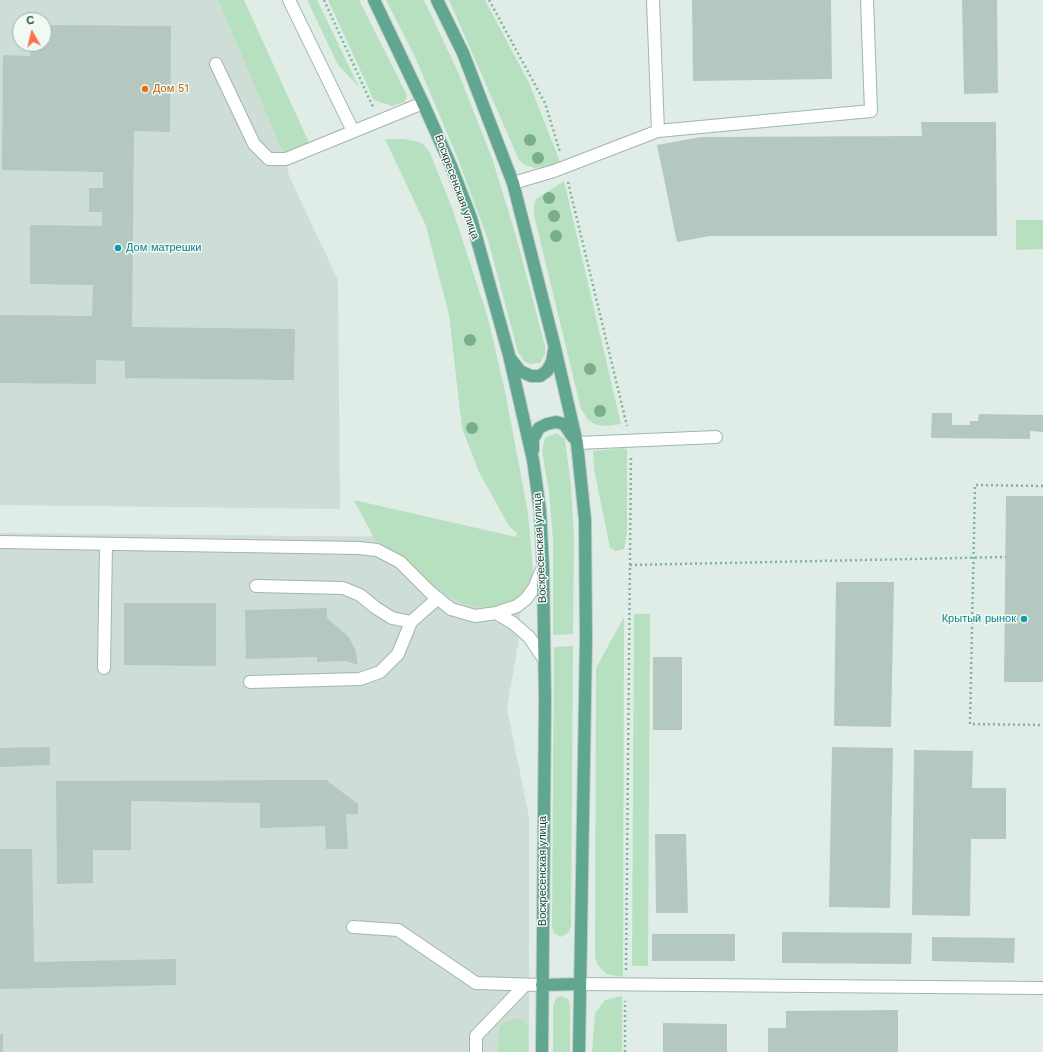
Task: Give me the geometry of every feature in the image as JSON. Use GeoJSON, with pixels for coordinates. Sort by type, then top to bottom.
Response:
{"type":"FeatureCollection","features":[{"type":"Feature","properties":{"kind":"main road","name":"Воскресенская улица"},"geometry":{"type":"LineString","coordinates":[[374,0],[424,103],[471,218],[509,356],[533,460],[540,510],[543,566],[542,1052]]}},
{"type":"Feature","properties":{"kind":"main road"},"geometry":{"type":"LineString","coordinates":[[437,0],[463,53],[513,183],[554,344],[577,443],[585,520],[586,639],[579,1052]]}},
{"type":"Feature","properties":{"kind":"main road"},"geometry":{"type":"LineString","coordinates":[[509,356],[520,370],[531,376],[540,376],[547,371],[552,362],[554,344]]}},
{"type":"Feature","properties":{"kind":"main road"},"geometry":{"type":"LineString","coordinates":[[533,460],[534,439],[539,428],[546,424],[556,422],[564,424],[577,443]]}},
{"type":"Feature","properties":{"kind":"main road"},"geometry":{"type":"LineString","coordinates":[[542,985],[580,984]]}},
{"type":"Feature","properties":{"kind":"street"},"geometry":{"type":"LineString","coordinates":[[289,0],[353,131]]}},
{"type":"Feature","properties":{"kind":"street"},"geometry":{"type":"LineString","coordinates":[[653,0],[658,131]]}},
{"type":"Feature","properties":{"kind":"street"},"geometry":{"type":"LineString","coordinates":[[513,183],[564,167],[658,131],[871,111],[867,0]]}},
{"type":"Feature","properties":{"kind":"street"},"geometry":{"type":"LineString","coordinates":[[216,64],[254,144],[270,159],[286,160],[353,131],[424,103]]}},
{"type":"Feature","properties":{"kind":"street"},"geometry":{"type":"LineString","coordinates":[[577,443],[716,437]]}},
{"type":"Feature","properties":{"kind":"street"},"geometry":{"type":"LineString","coordinates":[[0,542],[359,548],[377,550],[400,562],[451,609],[476,616],[496,613],[517,606],[526,599],[534,588],[543,566]]}},
{"type":"Feature","properties":{"kind":"street"},"geometry":{"type":"LineString","coordinates":[[104,668],[106,544]]}},
{"type":"Feature","properties":{"kind":"street"},"geometry":{"type":"LineString","coordinates":[[256,586],[343,588],[360,595],[376,608],[392,618],[411,622]]}},
{"type":"Feature","properties":{"kind":"street"},"geometry":{"type":"LineString","coordinates":[[250,682],[360,679],[380,672],[398,654],[411,622],[438,598]]}},
{"type":"Feature","properties":{"kind":"street"},"geometry":{"type":"LineString","coordinates":[[496,613],[513,623],[530,637],[544,659]]}},
{"type":"Feature","properties":{"kind":"street"},"geometry":{"type":"LineString","coordinates":[[353,927],[398,930],[476,983],[542,985]]}},
{"type":"Feature","properties":{"kind":"street"},"geometry":{"type":"LineString","coordinates":[[580,984],[1043,988]]}},
{"type":"Feature","properties":{"kind":"street"},"geometry":{"type":"LineString","coordinates":[[476,1052],[476,1036],[525,985]]}},
{"type":"Feature","properties":{"kind":"path"},"geometry":{"type":"LineString","coordinates":[[324,0],[379,121]]}},
{"type":"Feature","properties":{"kind":"path"},"geometry":{"type":"LineString","coordinates":[[489,0],[545,103],[564,167],[631,441],[625,1052]]}},
{"type":"Feature","properties":{"kind":"path"},"geometry":{"type":"LineString","coordinates":[[1043,486],[975,485],[970,724],[1043,725]]}},
{"type":"Feature","properties":{"kind":"path"},"geometry":{"type":"LineString","coordinates":[[630,565],[1006,557]]}},
{"type":"Feature","properties":{"kind":"shaded area"},"geometry":{"type":"Polygon","coordinates":[[[0,0],[218,0],[286,159],[289,176],[338,280],[340,509],[0,505],[0,0]]]}},
{"type":"Feature","properties":{"kind":"shaded area"},"geometry":{"type":"Polygon","coordinates":[[[0,533],[519,538],[520,633],[507,708],[529,817],[529,1052],[0,1052],[0,533]]]}},
{"type":"Feature","properties":{"kind":"green space"},"geometry":{"type":"Polygon","coordinates":[[[218,0],[244,0],[311,147],[284,155],[218,0]]]}},
{"type":"Feature","properties":{"kind":"green space"},"geometry":{"type":"Polygon","coordinates":[[[307,0],[317,0],[359,87],[338,65],[307,0]]]}},
{"type":"Feature","properties":{"kind":"green space"},"geometry":{"type":"Polygon","coordinates":[[[328,0],[359,0],[407,95],[405,102],[392,106],[374,100],[328,0]]]}},
{"type":"Feature","properties":{"kind":"green space"},"geometry":{"type":"Polygon","coordinates":[[[386,0],[424,0],[458,72],[492,158],[516,236],[545,346],[545,354],[540,363],[530,364],[525,362],[518,352],[488,240],[458,159],[415,57],[386,0]]]}},
{"type":"Feature","properties":{"kind":"green space"},"geometry":{"type":"Polygon","coordinates":[[[449,0],[485,0],[529,83],[561,164],[535,168],[525,165],[519,160],[449,0]]]}},
{"type":"Feature","properties":{"kind":"green space"},"geometry":{"type":"Polygon","coordinates":[[[385,139],[416,141],[424,145],[430,153],[452,208],[488,318],[505,391],[528,513],[533,570],[531,580],[523,593],[513,601],[500,606],[490,608],[466,605],[439,592],[382,544],[376,542],[354,500],[516,537],[517,533],[509,526],[479,472],[462,428],[449,315],[426,226],[385,139]]]}},
{"type":"Feature","properties":{"kind":"green space"},"geometry":{"type":"Polygon","coordinates":[[[564,181],[621,424],[607,426],[597,425],[588,420],[581,409],[534,215],[536,199],[564,181]]]}},
{"type":"Feature","properties":{"kind":"green space"},"geometry":{"type":"Polygon","coordinates":[[[1016,220],[1043,220],[1043,249],[1016,250],[1016,220]]]}},
{"type":"Feature","properties":{"kind":"green space"},"geometry":{"type":"Polygon","coordinates":[[[556,433],[565,439],[571,487],[574,537],[573,634],[553,635],[553,540],[549,492],[542,451],[545,438],[556,433]]]}},
{"type":"Feature","properties":{"kind":"green space"},"geometry":{"type":"Polygon","coordinates":[[[623,448],[627,449],[627,533],[624,549],[616,551],[610,548],[594,469],[593,451],[623,448]]]}},
{"type":"Feature","properties":{"kind":"green space"},"geometry":{"type":"Polygon","coordinates":[[[634,614],[650,614],[648,966],[632,966],[634,614]]]}},
{"type":"Feature","properties":{"kind":"green space"},"geometry":{"type":"Polygon","coordinates":[[[624,617],[623,977],[606,974],[597,964],[595,957],[596,668],[624,617]]]}},
{"type":"Feature","properties":{"kind":"green space"},"geometry":{"type":"Polygon","coordinates":[[[573,646],[571,926],[569,932],[561,937],[554,933],[552,927],[554,647],[573,646]]]}},
{"type":"Feature","properties":{"kind":"green space"},"geometry":{"type":"Polygon","coordinates":[[[562,996],[568,999],[570,1005],[570,1052],[553,1052],[553,1006],[556,998],[562,996]]]}},
{"type":"Feature","properties":{"kind":"green space"},"geometry":{"type":"Polygon","coordinates":[[[622,996],[622,1052],[592,1052],[595,1013],[605,1000],[622,996]]]}},
{"type":"Feature","properties":{"kind":"green space"},"geometry":{"type":"Polygon","coordinates":[[[512,1019],[520,1019],[525,1022],[528,1027],[528,1052],[498,1052],[498,1037],[501,1024],[512,1019]]]}},
{"type":"Feature","properties":{"kind":"building"},"geometry":{"type":"Polygon","coordinates":[[[692,0],[831,0],[832,79],[693,81],[692,0]]]}},
{"type":"Feature","properties":{"kind":"building"},"geometry":{"type":"Polygon","coordinates":[[[962,0],[997,0],[998,93],[964,94],[962,0]]]}},
{"type":"Feature","properties":{"kind":"building"},"geometry":{"type":"Polygon","coordinates":[[[52,25],[171,26],[170,132],[134,131],[132,327],[295,329],[294,380],[125,378],[125,361],[96,360],[96,384],[0,383],[0,315],[92,316],[93,285],[30,284],[30,225],[102,226],[102,212],[89,212],[89,188],[103,188],[103,172],[2,170],[3,55],[30,56],[30,52],[52,52],[52,25]]]}},
{"type":"Feature","properties":{"kind":"building"},"geometry":{"type":"Polygon","coordinates":[[[921,122],[996,122],[997,236],[710,236],[677,242],[657,145],[701,137],[922,136],[921,122]]]}},
{"type":"Feature","properties":{"kind":"building"},"geometry":{"type":"Polygon","coordinates":[[[932,413],[952,413],[952,425],[970,425],[970,421],[978,421],[979,414],[1043,415],[1043,432],[1030,431],[1030,439],[931,438],[932,413]]]}},
{"type":"Feature","properties":{"kind":"building","name":"Крытый рынок"},"geometry":{"type":"Polygon","coordinates":[[[1006,496],[1043,496],[1043,682],[1004,682],[1006,496]]]}},
{"type":"Feature","properties":{"kind":"building"},"geometry":{"type":"Polygon","coordinates":[[[836,582],[894,582],[891,727],[834,726],[836,582]]]}},
{"type":"Feature","properties":{"kind":"building"},"geometry":{"type":"Polygon","coordinates":[[[124,603],[216,603],[216,666],[124,665],[124,603]]]}},
{"type":"Feature","properties":{"kind":"building"},"geometry":{"type":"Polygon","coordinates":[[[327,608],[327,618],[349,637],[356,652],[358,665],[346,661],[317,662],[317,657],[246,659],[245,610],[327,608]]]}},
{"type":"Feature","properties":{"kind":"building"},"geometry":{"type":"Polygon","coordinates":[[[653,657],[682,657],[682,730],[653,730],[653,657]]]}},
{"type":"Feature","properties":{"kind":"building"},"geometry":{"type":"Polygon","coordinates":[[[50,747],[50,765],[0,767],[0,748],[50,747]]]}},
{"type":"Feature","properties":{"kind":"building"},"geometry":{"type":"Polygon","coordinates":[[[832,747],[893,748],[890,908],[829,907],[832,747]]]}},
{"type":"Feature","properties":{"kind":"building"},"geometry":{"type":"Polygon","coordinates":[[[914,750],[973,751],[972,788],[1006,788],[1006,839],[971,839],[970,916],[912,915],[914,750]]]}},
{"type":"Feature","properties":{"kind":"building"},"geometry":{"type":"Polygon","coordinates":[[[326,780],[358,804],[358,814],[346,814],[348,849],[326,849],[325,826],[260,828],[260,803],[131,801],[131,850],[93,850],[93,883],[57,884],[56,781],[326,780]]]}},
{"type":"Feature","properties":{"kind":"building"},"geometry":{"type":"Polygon","coordinates":[[[655,834],[686,834],[688,913],[656,913],[655,834]]]}},
{"type":"Feature","properties":{"kind":"building"},"geometry":{"type":"Polygon","coordinates":[[[0,849],[32,849],[34,962],[176,959],[176,985],[0,989],[0,849]]]}},
{"type":"Feature","properties":{"kind":"building"},"geometry":{"type":"Polygon","coordinates":[[[782,932],[912,933],[911,964],[782,963],[782,932]]]}},
{"type":"Feature","properties":{"kind":"building"},"geometry":{"type":"Polygon","coordinates":[[[652,934],[735,934],[735,961],[652,961],[652,934]]]}},
{"type":"Feature","properties":{"kind":"building"},"geometry":{"type":"Polygon","coordinates":[[[932,937],[1015,938],[1014,963],[932,961],[932,937]]]}},
{"type":"Feature","properties":{"kind":"building"},"geometry":{"type":"Polygon","coordinates":[[[898,1010],[898,1052],[768,1052],[768,1028],[786,1028],[786,1011],[898,1010]]]}},
{"type":"Feature","properties":{"kind":"building"},"geometry":{"type":"Polygon","coordinates":[[[663,1023],[727,1024],[727,1052],[663,1052],[663,1023]]]}},
{"type":"Feature","properties":{"kind":"building"},"geometry":{"type":"Polygon","coordinates":[[[0,1034],[3,1034],[3,1052],[0,1052],[0,1034]]]}},
{"type":"Feature","properties":{"kind":"place","name":"Дом 51"},"geometry":{"type":"Point","coordinates":[145,89]}},
{"type":"Feature","properties":{"kind":"place","name":"Дом матрешки"},"geometry":{"type":"Point","coordinates":[118,248]}},
{"type":"Feature","properties":{"kind":"place","name":"Крытый рынок"},"geometry":{"type":"Point","coordinates":[1024,619]}}]}
